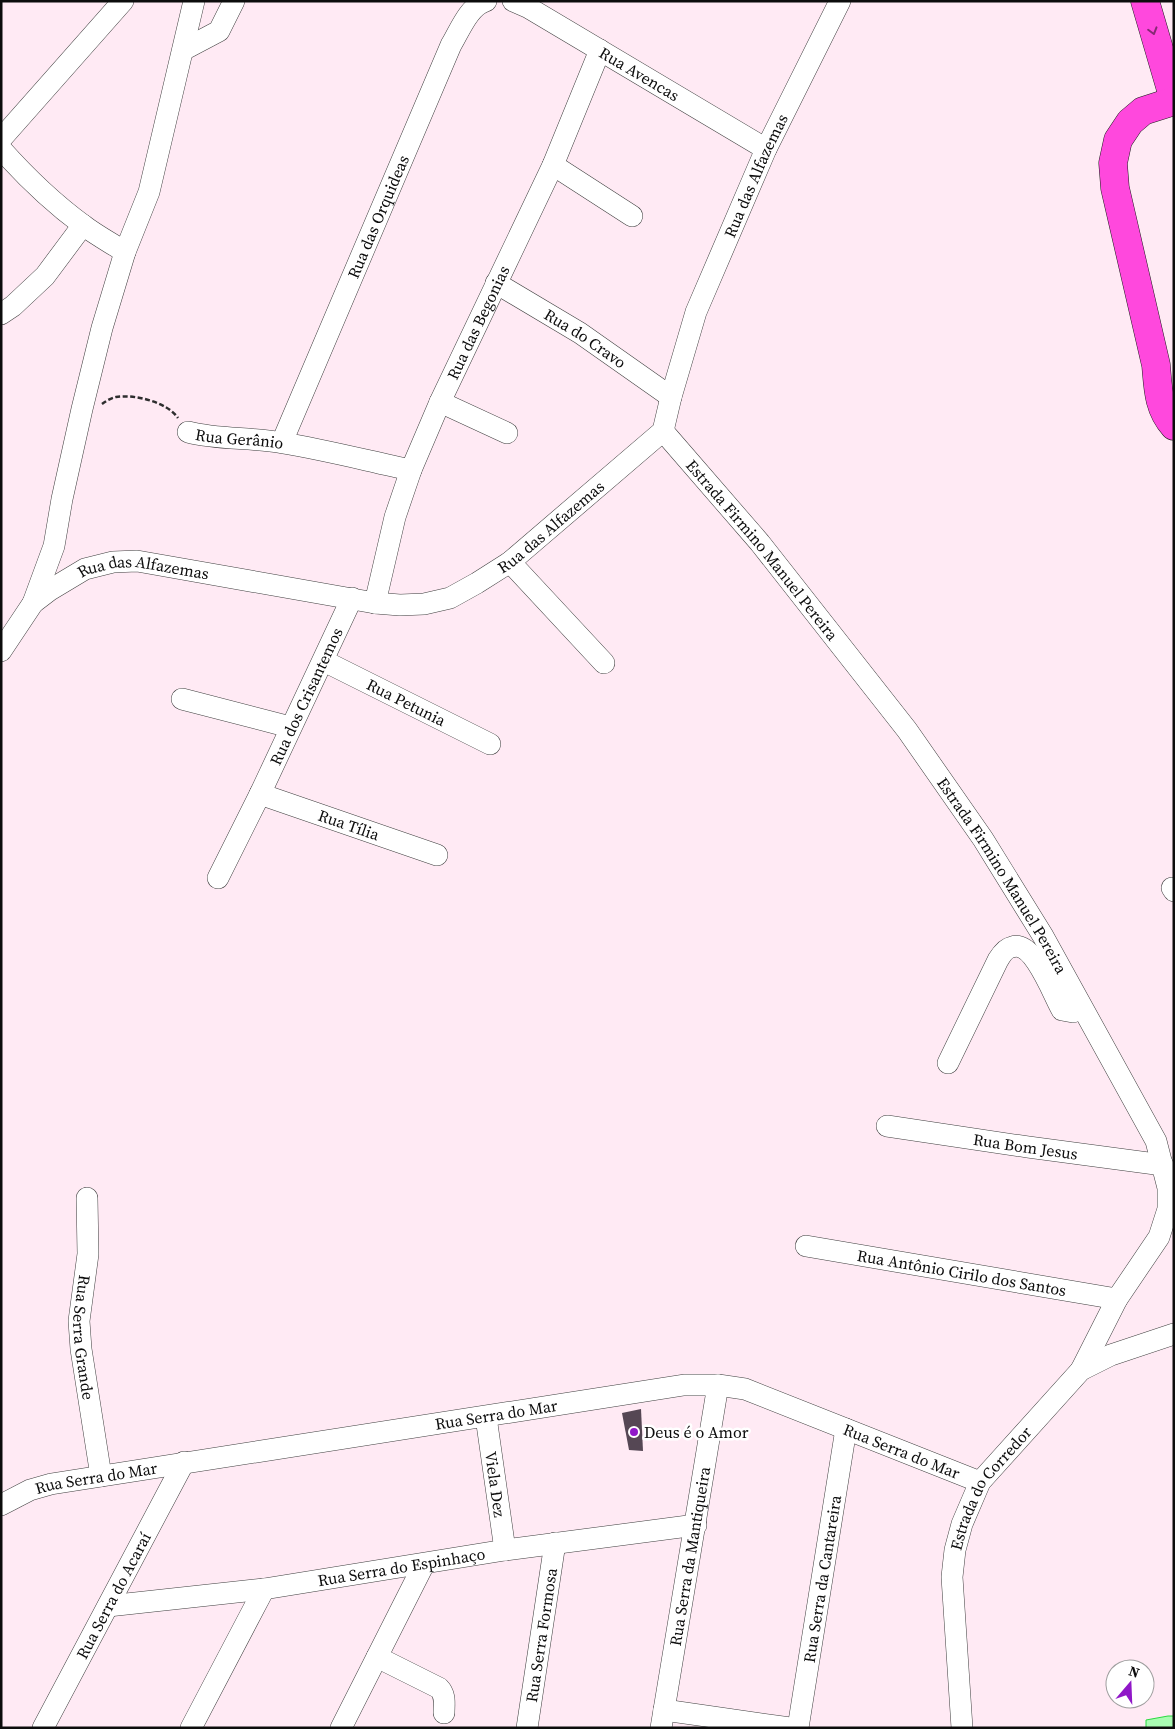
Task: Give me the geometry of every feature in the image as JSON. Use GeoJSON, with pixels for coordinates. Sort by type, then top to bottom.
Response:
{"type":"FeatureCollection","features":[{"type":"Feature","properties":{"kind":"highway"},"geometry":{"type":"LineString","coordinates":[[1145,1],[1174,101],[1143,111],[1130,122],[1118,140],[1113,163],[1116,188],[1156,365],[1158,390],[1165,415],[1174,426]]}},
{"type":"Feature","properties":{"kind":"highway"},"geometry":{"type":"LineString","coordinates":[[1156,365],[1174,400]]}},
{"type":"Feature","properties":{"kind":"street"},"geometry":{"type":"LineString","coordinates":[[1,139],[123,1]]}},
{"type":"Feature","properties":{"kind":"street"},"geometry":{"type":"LineString","coordinates":[[33,603],[54,546],[82,409],[102,328],[125,252],[149,192],[194,1]]}},
{"type":"Feature","properties":{"kind":"street"},"geometry":{"type":"LineString","coordinates":[[183,50],[219,31],[234,1]]}},
{"type":"Feature","properties":{"kind":"street","name":"Rua das Orquideas"},"geometry":{"type":"LineString","coordinates":[[282,442],[451,45],[468,16],[480,3],[486,1]]}},
{"type":"Feature","properties":{"kind":"street","name":"Rua Avencas"},"geometry":{"type":"LineString","coordinates":[[513,1],[529,8],[766,148]]}},
{"type":"Feature","properties":{"kind":"street","name":"Rua das Alfazemas"},"geometry":{"type":"LineString","coordinates":[[1,651],[33,603],[50,590],[85,569],[113,562],[137,561],[375,603],[424,604],[450,598],[510,562],[663,431],[696,312],[766,148],[840,1]]}},
{"type":"Feature","properties":{"kind":"street","name":"Rua das Begonias"},"geometry":{"type":"LineString","coordinates":[[375,603],[395,517],[411,470],[440,402],[553,165],[600,50]]}},
{"type":"Feature","properties":{"kind":"street"},"geometry":{"type":"LineString","coordinates":[[1,149],[36,185],[83,225],[125,252]]}},
{"type":"Feature","properties":{"kind":"street"},"geometry":{"type":"LineString","coordinates":[[553,165],[632,216]]}},
{"type":"Feature","properties":{"kind":"street"},"geometry":{"type":"LineString","coordinates":[[1,314],[13,306],[45,276],[83,225]]}},
{"type":"Feature","properties":{"kind":"street","name":"Rua do Cravo"},"geometry":{"type":"LineString","coordinates":[[496,284],[580,333],[671,397]]}},
{"type":"Feature","properties":{"kind":"street"},"geometry":{"type":"LineString","coordinates":[[440,402],[507,434]]}},
{"type":"Feature","properties":{"kind":"street","name":"Estrada Firmino Manuel Pereira"},"geometry":{"type":"LineString","coordinates":[[663,431],[760,543],[907,730],[983,839],[1043,936],[1156,1141],[1168,1188],[1166,1231],[1117,1299],[1081,1370]]}},
{"type":"Feature","properties":{"kind":"street","name":"Rua Gerânio"},"geometry":{"type":"LineString","coordinates":[[188,432],[227,439],[282,442],[411,470]]}},
{"type":"Feature","properties":{"kind":"street"},"geometry":{"type":"LineString","coordinates":[[510,562],[604,663]]}},
{"type":"Feature","properties":{"kind":"street","name":"Rua dos Crisantemos"},"geometry":{"type":"LineString","coordinates":[[218,878],[260,794],[290,727],[324,661],[352,598]]}},
{"type":"Feature","properties":{"kind":"street","name":"Rua Petunia"},"geometry":{"type":"LineString","coordinates":[[324,661],[490,744]]}},
{"type":"Feature","properties":{"kind":"street"},"geometry":{"type":"LineString","coordinates":[[182,699],[290,727]]}},
{"type":"Feature","properties":{"kind":"street","name":"Rua Tília"},"geometry":{"type":"LineString","coordinates":[[260,794],[437,855]]}},
{"type":"Feature","properties":{"kind":"street"},"geometry":{"type":"LineString","coordinates":[[948,1063],[998,960],[1012,946],[1019,947],[1034,956],[1062,1010],[1072,1012],[1081,1007]]}},
{"type":"Feature","properties":{"kind":"street","name":"Rua Bom Jesus"},"geometry":{"type":"LineString","coordinates":[[887,1126],[1163,1165]]}},
{"type":"Feature","properties":{"kind":"street","name":"Rua Serra Grande"},"geometry":{"type":"LineString","coordinates":[[87,1198],[88,1254],[79,1321],[81,1349],[101,1476]]}},
{"type":"Feature","properties":{"kind":"street","name":"Rua Antônio Cirilo dos Santos"},"geometry":{"type":"LineString","coordinates":[[806,1246],[1117,1299]]}},
{"type":"Feature","properties":{"kind":"street","name":"Estrada do Corredor"},"geometry":{"type":"LineString","coordinates":[[962,1728],[952,1576],[955,1550],[962,1524],[980,1482],[1081,1370],[1111,1355],[1174,1334]]}},
{"type":"Feature","properties":{"kind":"street","name":"Rua Serra do Mar"},"geometry":{"type":"LineString","coordinates":[[6,1503],[30,1490],[51,1484],[684,1385],[718,1385],[746,1389],[980,1482]]}},
{"type":"Feature","properties":{"kind":"street","name":"Rua Serra da Mantiqueira"},"geometry":{"type":"LineString","coordinates":[[662,1719],[718,1385]]}},
{"type":"Feature","properties":{"kind":"street","name":"Viela Dez"},"geometry":{"type":"LineString","coordinates":[[486,1417],[505,1550]]}},
{"type":"Feature","properties":{"kind":"street","name":"Rua Serra da Cantareira"},"geometry":{"type":"LineString","coordinates":[[798,1728],[846,1429]]}},
{"type":"Feature","properties":{"kind":"street","name":"Rua Serra do Acaraí"},"geometry":{"type":"LineString","coordinates":[[43,1728],[184,1462]]}},
{"type":"Feature","properties":{"kind":"street"},"geometry":{"type":"LineString","coordinates":[[1,1520],[6,1503]]}},
{"type":"Feature","properties":{"kind":"street","name":"Rua Serra do Espinhaço"},"geometry":{"type":"LineString","coordinates":[[108,1606],[264,1589],[505,1550],[696,1525]]}},
{"type":"Feature","properties":{"kind":"street","name":"Rua Serra Formosa"},"geometry":{"type":"LineString","coordinates":[[527,1728],[555,1543]]}},
{"type":"Feature","properties":{"kind":"street"},"geometry":{"type":"LineString","coordinates":[[341,1728],[424,1564]]}},
{"type":"Feature","properties":{"kind":"street"},"geometry":{"type":"LineString","coordinates":[[191,1728],[264,1589]]}},
{"type":"Feature","properties":{"kind":"street"},"geometry":{"type":"LineString","coordinates":[[377,1657],[439,1688],[445,1701],[444,1713]]}},
{"type":"Feature","properties":{"kind":"street"},"geometry":{"type":"LineString","coordinates":[[662,1719],[790,1728]]}},
{"type":"Feature","properties":{"kind":"path","name":"Rua Gerânio"},"geometry":{"type":"LineString","coordinates":[[82,409],[100,405],[114,397],[130,396],[163,406],[175,413],[188,432]]}},
{"type":"Feature","properties":{"kind":"shaded area"},"geometry":{"type":"Polygon","coordinates":[[[1174,1716],[1174,1728],[1146,1728],[1146,1720],[1174,1716]]]}},
{"type":"Feature","properties":{"kind":"building","name":"Deus é o Amor"},"geometry":{"type":"Polygon","coordinates":[[[641,1409],[643,1451],[629,1450],[622,1413],[641,1409]]]}},
{"type":"Feature","properties":{"kind":"place","name":"Deus é o Amor"},"geometry":{"type":"Point","coordinates":[634,1432]}}]}
